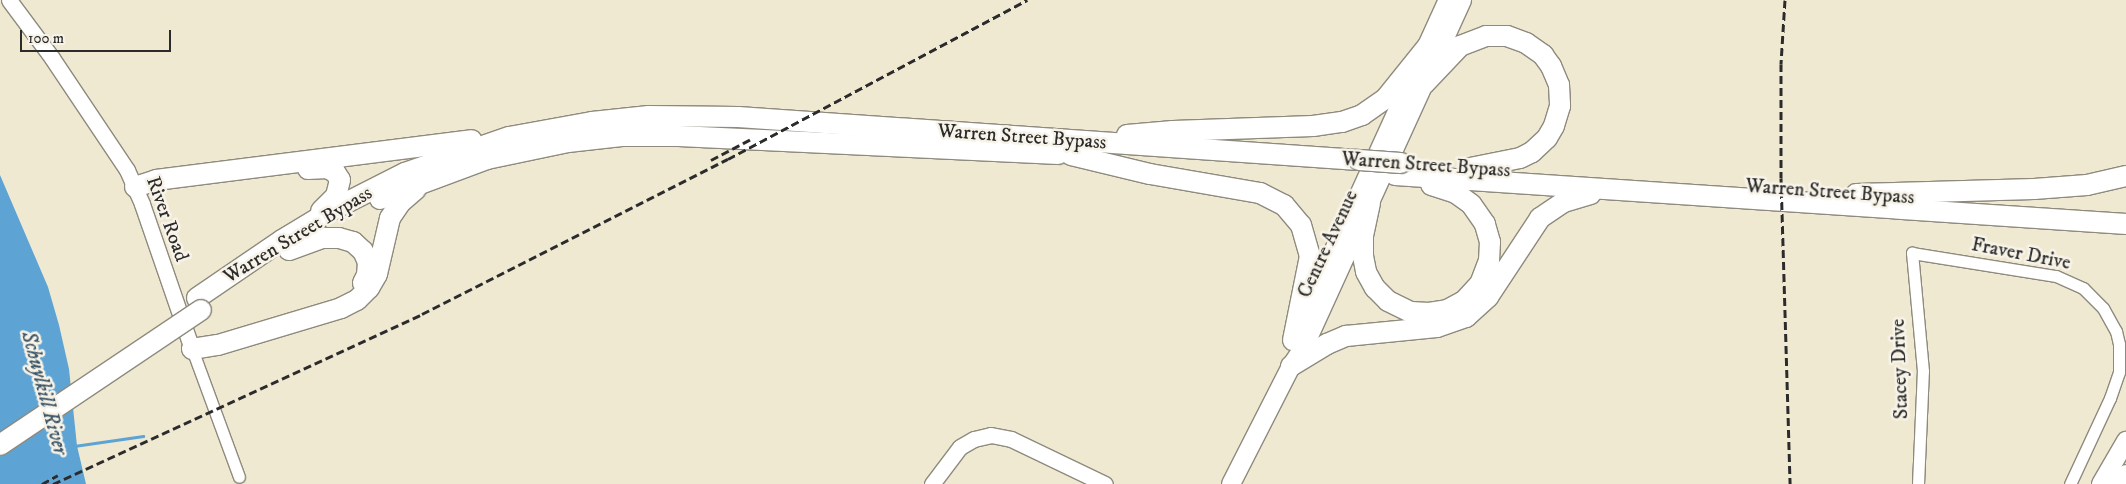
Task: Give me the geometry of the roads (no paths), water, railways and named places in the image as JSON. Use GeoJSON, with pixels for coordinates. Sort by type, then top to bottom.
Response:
{"type":"FeatureCollection","features":[{"type":"Feature","properties":{"kind":"highway"},"geometry":{"type":"LineString","coordinates":[[1424,84],[1455,50],[1473,40],[1486,36],[1507,36],[1526,43],[1543,55],[1551,66],[1559,86],[1560,106],[1554,126],[1547,138],[1532,152],[1520,158],[1470,168]]}},
{"type":"Feature","properties":{"kind":"highway"},"geometry":{"type":"LineString","coordinates":[[1075,148],[1156,132],[1313,126],[1342,122],[1366,112],[1386,98],[1427,47]]}},
{"type":"Feature","properties":{"kind":"highway","name":"Warren Street Bypass"},"geometry":{"type":"LineString","coordinates":[[0,445],[199,304],[305,226],[354,198],[414,170],[482,145],[538,131],[592,122],[688,116],[988,143],[1398,169],[1609,190],[2126,224]]}},
{"type":"Feature","properties":{"kind":"highway"},"geometry":{"type":"LineString","coordinates":[[135,187],[156,180],[538,131]]}},
{"type":"Feature","properties":{"kind":"highway","name":"Warren Street Bypass"},"geometry":{"type":"LineString","coordinates":[[0,430],[199,304],[360,209],[437,176],[514,152],[568,142],[622,136],[988,143]]}},
{"type":"Feature","properties":{"kind":"highway"},"geometry":{"type":"LineString","coordinates":[[1075,148],[1150,174],[1260,193],[1284,205],[1301,225],[1310,256],[1293,340]]}},
{"type":"Feature","properties":{"kind":"highway"},"geometry":{"type":"LineString","coordinates":[[135,187],[157,188],[317,168],[331,170],[340,180],[339,191],[332,201],[305,226]]}},
{"type":"Feature","properties":{"kind":"highway","name":"Warren Street Bypass"},"geometry":{"type":"LineString","coordinates":[[1398,169],[1470,168],[2126,211]]}},
{"type":"Feature","properties":{"kind":"highway"},"geometry":{"type":"LineString","coordinates":[[1370,203],[1363,236],[1364,264],[1372,283],[1384,297],[1405,310],[1429,314],[1453,308],[1473,293],[1484,278],[1490,254],[1487,230],[1479,213],[1456,193],[1398,169]]}},
{"type":"Feature","properties":{"kind":"highway"},"geometry":{"type":"LineString","coordinates":[[192,349],[218,345],[341,308],[357,300],[369,288],[377,274],[386,227],[394,210],[412,191],[437,176]]}},
{"type":"Feature","properties":{"kind":"highway"},"geometry":{"type":"LineString","coordinates":[[1856,194],[2034,189],[2087,184],[2126,176]]}},
{"type":"Feature","properties":{"kind":"highway"},"geometry":{"type":"LineString","coordinates":[[1291,366],[1327,344],[1346,336],[1437,327],[1466,317],[1488,297],[1528,234],[1547,212],[1572,199],[1609,190]]}},
{"type":"Feature","properties":{"kind":"highway"},"geometry":{"type":"LineString","coordinates":[[192,349],[216,338],[346,297],[358,288],[367,274],[368,262],[364,251],[347,239],[322,238],[290,250]]}},
{"type":"Feature","properties":{"kind":"main road","name":"Centre Avenue"},"geometry":{"type":"LineString","coordinates":[[1291,366],[1293,340],[1448,0]]}},
{"type":"Feature","properties":{"kind":"main road","name":"Centre Avenue"},"geometry":{"type":"LineString","coordinates":[[1231,484],[1291,366],[1304,345],[1462,0]]}},
{"type":"Feature","properties":{"kind":"main road"},"geometry":{"type":"LineString","coordinates":[[2101,484],[2126,441]]}},
{"type":"Feature","properties":{"kind":"main road"},"geometry":{"type":"LineString","coordinates":[[2120,484],[2126,474]]}},
{"type":"Feature","properties":{"kind":"street","name":"River Road"},"geometry":{"type":"LineString","coordinates":[[9,0],[106,136],[135,187],[239,477]]}},
{"type":"Feature","properties":{"kind":"street","name":"Stacey Drive"},"geometry":{"type":"LineString","coordinates":[[1912,253],[1923,372],[1918,484]]}},
{"type":"Feature","properties":{"kind":"street","name":"Fraver Drive"},"geometry":{"type":"LineString","coordinates":[[1912,253],[2056,276],[2083,288],[2103,308],[2116,331],[2119,344],[2119,372],[2110,398],[2070,484]]}},
{"type":"Feature","properties":{"kind":"street"},"geometry":{"type":"LineString","coordinates":[[932,484],[955,452],[966,442],[981,436],[999,436],[1011,439],[1105,484]]}},
{"type":"Feature","properties":{"kind":"water","name":"Schuylkill River"},"geometry":{"type":"Polygon","coordinates":[[[0,175],[48,287],[59,325],[69,369],[77,446],[86,484],[0,484],[0,175]]]}},
{"type":"Feature","properties":{"kind":"waterway","name":"Schuylkill River"},"geometry":{"type":"LineString","coordinates":[[74,446],[143,436]]}},
{"type":"Feature","properties":{"kind":"railway"},"geometry":{"type":"LineString","coordinates":[[53,484],[422,314],[728,159],[1027,0]]}},
{"type":"Feature","properties":{"kind":"railway"},"geometry":{"type":"LineString","coordinates":[[1785,0],[1781,64],[1781,178],[1790,484]]}},
{"type":"Feature","properties":{"kind":"railway"},"geometry":{"type":"LineString","coordinates":[[711,160],[751,139]]}},
{"type":"Feature","properties":{"kind":"railway"},"geometry":{"type":"LineString","coordinates":[[42,484],[58,475]]}}]}
